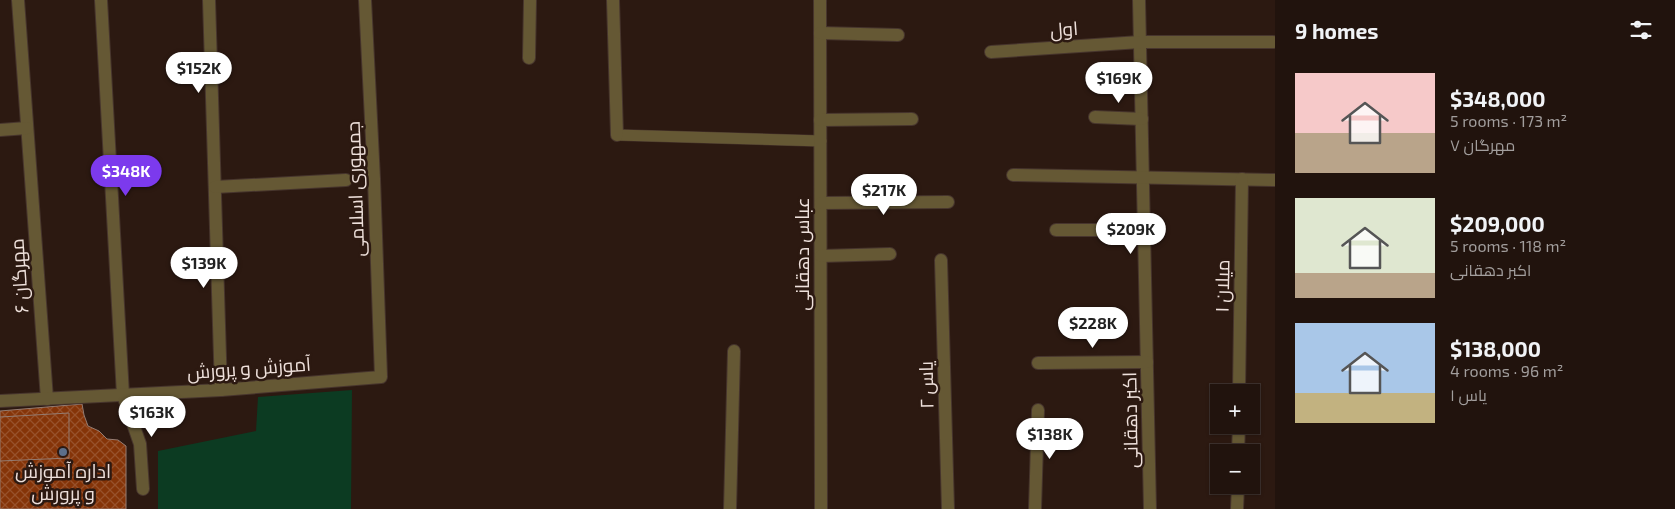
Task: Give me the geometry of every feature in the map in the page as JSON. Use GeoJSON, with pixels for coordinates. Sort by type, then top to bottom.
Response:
{"type":"FeatureCollection","features":[{"type":"Feature","properties":{"kind":"street","name":"مهرگان ۶"},"geometry":{"type":"LineString","coordinates":[[18,0],[47,399]]}},
{"type":"Feature","properties":{"kind":"street"},"geometry":{"type":"LineString","coordinates":[[102,0],[123,395],[140,444],[143,489]]}},
{"type":"Feature","properties":{"kind":"street"},"geometry":{"type":"LineString","coordinates":[[210,0],[221,390]]}},
{"type":"Feature","properties":{"kind":"street","name":"جمهوری اسلامی"},"geometry":{"type":"LineString","coordinates":[[365,0],[381,377]]}},
{"type":"Feature","properties":{"kind":"street"},"geometry":{"type":"LineString","coordinates":[[529,58],[530,0]]}},
{"type":"Feature","properties":{"kind":"street"},"geometry":{"type":"LineString","coordinates":[[613,0],[617,135]]}},
{"type":"Feature","properties":{"kind":"street","name":"عباس دهقانی"},"geometry":{"type":"LineString","coordinates":[[820,0],[821,509]]}},
{"type":"Feature","properties":{"kind":"street","name":"اکبر دهقانی"},"geometry":{"type":"LineString","coordinates":[[1139,0],[1150,509]]}},
{"type":"Feature","properties":{"kind":"street"},"geometry":{"type":"LineString","coordinates":[[820,33],[898,35]]}},
{"type":"Feature","properties":{"kind":"street","name":"اول"},"geometry":{"type":"LineString","coordinates":[[991,52],[1140,42],[1273,42]]}},
{"type":"Feature","properties":{"kind":"street"},"geometry":{"type":"LineString","coordinates":[[1095,117],[1142,119]]}},
{"type":"Feature","properties":{"kind":"street"},"geometry":{"type":"LineString","coordinates":[[820,120],[912,119]]}},
{"type":"Feature","properties":{"kind":"street"},"geometry":{"type":"LineString","coordinates":[[0,130],[28,128]]}},
{"type":"Feature","properties":{"kind":"street"},"geometry":{"type":"LineString","coordinates":[[1013,175],[1275,180]]}},
{"type":"Feature","properties":{"kind":"street","name":"میلان ۱"},"geometry":{"type":"LineString","coordinates":[[1239,384],[1242,179]]}},
{"type":"Feature","properties":{"kind":"street"},"geometry":{"type":"LineString","coordinates":[[215,187],[346,180]]}},
{"type":"Feature","properties":{"kind":"street"},"geometry":{"type":"LineString","coordinates":[[820,203],[948,202]]}},
{"type":"Feature","properties":{"kind":"street"},"geometry":{"type":"LineString","coordinates":[[1056,230],[1144,230]]}},
{"type":"Feature","properties":{"kind":"street"},"geometry":{"type":"LineString","coordinates":[[820,256],[890,254]]}},
{"type":"Feature","properties":{"kind":"street","name":"یاس ۲"},"geometry":{"type":"LineString","coordinates":[[941,260],[948,509]]}},
{"type":"Feature","properties":{"kind":"street"},"geometry":{"type":"LineString","coordinates":[[730,509],[734,351]]}},
{"type":"Feature","properties":{"kind":"street"},"geometry":{"type":"LineString","coordinates":[[1038,363],[1147,362]]}},
{"type":"Feature","properties":{"kind":"street","name":"آموزش و پرورش"},"geometry":{"type":"LineString","coordinates":[[0,401],[221,390],[381,377]]}},
{"type":"Feature","properties":{"kind":"street"},"geometry":{"type":"LineString","coordinates":[[1035,509],[1038,410]]}},
{"type":"Feature","properties":{"kind":"street"},"geometry":{"type":"LineString","coordinates":[[1238,494],[1238,509]]}},
{"type":"Feature","properties":{"kind":"lane"},"geometry":{"type":"LineString","coordinates":[[617,135],[821,141]]}},
{"type":"Feature","properties":{"kind":"green space"},"geometry":{"type":"Polygon","coordinates":[[[352,390],[351,509],[158,509],[158,451],[256,431],[258,397],[352,390]]]}},
{"type":"Feature","properties":{"kind":"building","name":"اداره آموزش و پرورش"},"geometry":{"type":"Polygon","coordinates":[[[82,404],[88,426],[99,431],[107,439],[118,440],[126,446],[126,509],[0,509],[0,411],[82,404]]]}},
{"type":"Feature","properties":{"kind":"building"},"geometry":{"type":"Polygon","coordinates":[[[69,413],[69,458],[0,461],[0,417],[69,413]]]}},
{"type":"Feature","properties":{"kind":"place","name":"اداره آموزش و پرورش"},"geometry":{"type":"Point","coordinates":[63,452]}}]}
